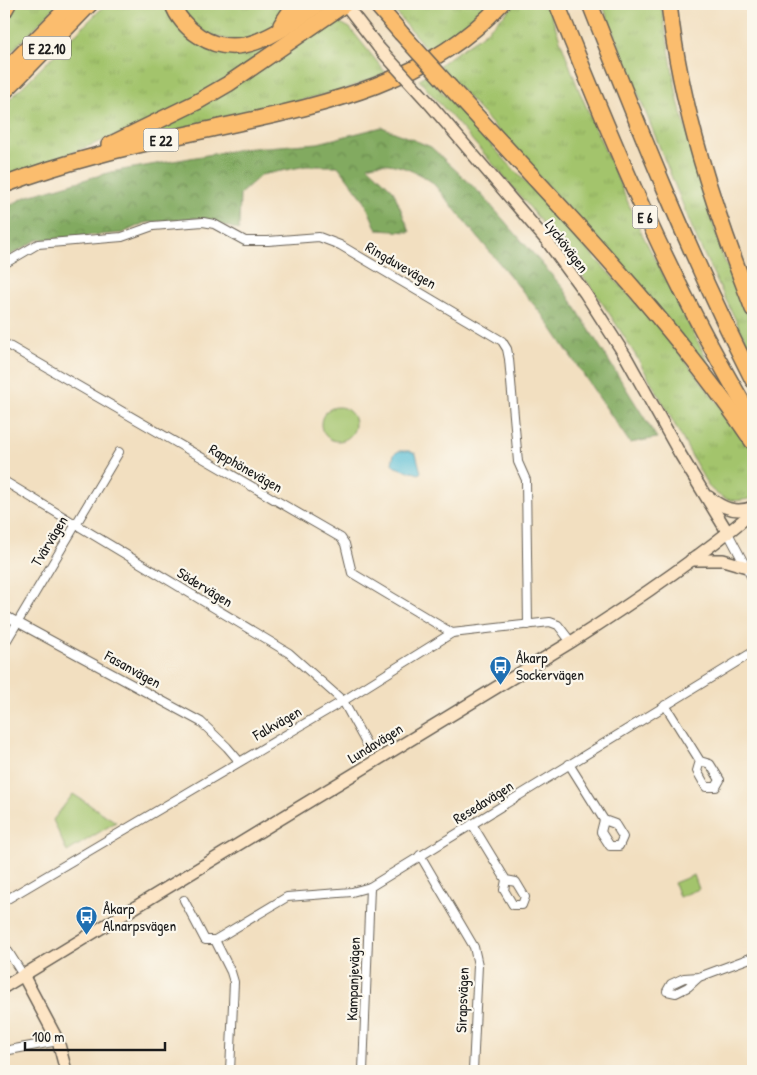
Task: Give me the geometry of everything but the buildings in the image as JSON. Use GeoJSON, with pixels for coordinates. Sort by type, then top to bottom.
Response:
{"type":"FeatureCollection","features":[{"type":"Feature","properties":{"kind":"highway"},"geometry":{"type":"LineString","coordinates":[[4,11],[8,4]]}},
{"type":"Feature","properties":{"kind":"highway","name":"E 22.10"},"geometry":{"type":"LineString","coordinates":[[4,72],[71,4]]}},
{"type":"Feature","properties":{"kind":"highway","name":"E 22.10"},"geometry":{"type":"LineString","coordinates":[[4,92],[90,4]]}},
{"type":"Feature","properties":{"kind":"highway"},"geometry":{"type":"LineString","coordinates":[[173,4],[183,22],[194,33],[208,42],[243,46],[256,43],[275,33],[319,4]]}},
{"type":"Feature","properties":{"kind":"highway"},"geometry":{"type":"LineString","coordinates":[[275,33],[288,19],[295,4]]}},
{"type":"Feature","properties":{"kind":"highway"},"geometry":{"type":"LineString","coordinates":[[78,159],[197,102],[256,66],[345,4]]}},
{"type":"Feature","properties":{"kind":"highway"},"geometry":{"type":"LineString","coordinates":[[376,4],[642,298],[719,392],[753,442]]}},
{"type":"Feature","properties":{"kind":"highway","name":"E 22"},"geometry":{"type":"LineString","coordinates":[[4,185],[78,159],[288,112],[386,82],[443,52],[474,29],[501,4]]}},
{"type":"Feature","properties":{"kind":"highway","name":"E 6"},"geometry":{"type":"LineString","coordinates":[[557,4],[608,130],[669,267],[699,326],[753,420]]}},
{"type":"Feature","properties":{"kind":"highway","name":"E 6"},"geometry":{"type":"LineString","coordinates":[[590,4],[668,200],[718,311],[753,380]]}},
{"type":"Feature","properties":{"kind":"highway"},"geometry":{"type":"LineString","coordinates":[[669,4],[680,74],[704,173],[721,227],[753,309]]}},
{"type":"Feature","properties":{"kind":"main road","name":"Lyckövägen"},"geometry":{"type":"LineString","coordinates":[[345,4],[379,48],[429,103],[547,241],[585,293],[626,357],[697,483],[728,533]]}},
{"type":"Feature","properties":{"kind":"main road"},"geometry":{"type":"LineString","coordinates":[[697,483],[720,506],[732,509],[753,507]]}},
{"type":"Feature","properties":{"kind":"main road","name":"Lundavägen"},"geometry":{"type":"LineString","coordinates":[[4,987],[571,642],[629,605],[728,533],[753,512]]}},
{"type":"Feature","properties":{"kind":"main road"},"geometry":{"type":"LineString","coordinates":[[691,560],[723,560],[747,567]]}},
{"type":"Feature","properties":{"kind":"main road"},"geometry":{"type":"LineString","coordinates":[[23,975],[58,1041],[66,1071]]}},
{"type":"Feature","properties":{"kind":"street","name":"Ringduvevägen"},"geometry":{"type":"LineString","coordinates":[[4,264],[38,244],[122,237],[153,226],[203,222],[214,224],[245,241],[319,237],[340,245],[502,341],[507,348],[518,462],[526,480],[528,624]]}},
{"type":"Feature","properties":{"kind":"street","name":"Rapphönevägen"},"geometry":{"type":"LineString","coordinates":[[4,343],[341,538],[345,544],[352,573],[452,633]]}},
{"type":"Feature","properties":{"kind":"street","name":"Tvärvägen"},"geometry":{"type":"LineString","coordinates":[[4,645],[119,452]]}},
{"type":"Feature","properties":{"kind":"street","name":"Södervägen"},"geometry":{"type":"LineString","coordinates":[[4,481],[289,653],[343,701],[366,743]]}},
{"type":"Feature","properties":{"kind":"street"},"geometry":{"type":"LineString","coordinates":[[728,533],[753,580]]}},
{"type":"Feature","properties":{"kind":"street","name":"Fasanvägen"},"geometry":{"type":"LineString","coordinates":[[4,615],[201,722],[239,761]]}},
{"type":"Feature","properties":{"kind":"street","name":"Falkvägen"},"geometry":{"type":"LineString","coordinates":[[4,901],[343,701],[452,633],[528,624],[554,623],[571,642]]}},
{"type":"Feature","properties":{"kind":"street","name":"Resedavägen"},"geometry":{"type":"LineString","coordinates":[[214,940],[287,897],[352,892],[370,887],[753,652]]}},
{"type":"Feature","properties":{"kind":"street"},"geometry":{"type":"LineString","coordinates":[[665,706],[700,761]]}},
{"type":"Feature","properties":{"kind":"street"},"geometry":{"type":"LineString","coordinates":[[569,764],[604,820]]}},
{"type":"Feature","properties":{"kind":"street"},"geometry":{"type":"LineString","coordinates":[[472,824],[506,880]]}},
{"type":"Feature","properties":{"kind":"street","name":"Sirapsvägen"},"geometry":{"type":"LineString","coordinates":[[420,856],[474,947],[478,965],[473,1071]]}},
{"type":"Feature","properties":{"kind":"street","name":"Kampanjevägen"},"geometry":{"type":"LineString","coordinates":[[363,1071],[370,887]]}},
{"type":"Feature","properties":{"kind":"street"},"geometry":{"type":"LineString","coordinates":[[184,900],[205,940],[214,940],[232,972],[234,982],[230,1071]]}},
{"type":"Feature","properties":{"kind":"street"},"geometry":{"type":"LineString","coordinates":[[4,945],[23,975]]}},
{"type":"Feature","properties":{"kind":"street"},"geometry":{"type":"LineString","coordinates":[[699,978],[753,957]]}},
{"type":"Feature","properties":{"kind":"street"},"geometry":{"type":"LineString","coordinates":[[4,1051],[58,1041]]}},
{"type":"Feature","properties":{"kind":"green space"},"geometry":{"type":"Polygon","coordinates":[[[15,4],[58,4],[4,59],[4,19],[15,4]]]}},
{"type":"Feature","properties":{"kind":"green space"},"geometry":{"type":"Polygon","coordinates":[[[106,4],[169,4],[206,47],[305,25],[215,88],[135,128],[4,179],[4,105],[106,4]]]}},
{"type":"Feature","properties":{"kind":"green space"},"geometry":{"type":"Polygon","coordinates":[[[180,4],[289,4],[271,29],[263,35],[253,39],[231,40],[220,38],[201,29],[189,19],[180,4]]]}},
{"type":"Feature","properties":{"kind":"green space"},"geometry":{"type":"Polygon","coordinates":[[[389,4],[491,4],[451,39],[429,52],[389,4]]]}},
{"type":"Feature","properties":{"kind":"green space"},"geometry":{"type":"Polygon","coordinates":[[[516,4],[547,4],[578,88],[640,230],[716,377],[662,313],[439,65],[482,35],[516,4]]]}},
{"type":"Feature","properties":{"kind":"green space"},"geometry":{"type":"Polygon","coordinates":[[[602,4],[661,4],[678,101],[722,254],[753,328],[753,356],[697,240],[602,4]]]}},
{"type":"Feature","properties":{"kind":"green space"},"geometry":{"type":"Polygon","coordinates":[[[337,21],[350,28],[386,73],[343,90],[117,145],[323,25],[337,21]]]}},
{"type":"Feature","properties":{"kind":"green space"},"geometry":{"type":"Polygon","coordinates":[[[426,74],[664,333],[753,449],[753,498],[728,500],[718,495],[708,486],[654,386],[609,313],[531,209],[419,80],[426,74]]]}},
{"type":"Feature","properties":{"kind":"green space"},"geometry":{"type":"Polygon","coordinates":[[[382,127],[431,147],[480,193],[564,289],[657,438],[630,443],[544,317],[432,182],[401,167],[384,164],[368,166],[393,190],[410,232],[377,230],[364,200],[338,166],[306,166],[261,175],[240,194],[239,230],[200,218],[144,223],[123,233],[37,240],[4,259],[4,209],[25,197],[111,172],[241,149],[318,143],[382,127]]]}},
{"type":"Feature","properties":{"kind":"green space"},"geometry":{"type":"Polygon","coordinates":[[[338,407],[350,412],[355,424],[350,436],[338,441],[326,436],[321,424],[326,412],[338,407]]]}},
{"type":"Feature","properties":{"kind":"green space"},"geometry":{"type":"Polygon","coordinates":[[[73,794],[116,822],[67,852],[53,820],[73,794]]]}},
{"type":"Feature","properties":{"kind":"green space"},"geometry":{"type":"Polygon","coordinates":[[[694,875],[699,889],[679,897],[674,883],[694,875]]]}},
{"type":"Feature","properties":{"kind":"water"},"geometry":{"type":"Polygon","coordinates":[[[399,451],[409,451],[416,454],[421,472],[419,474],[395,467],[392,463],[394,454],[399,451]]]}},
{"type":"Feature","properties":{"kind":"place","name":"Åkarp Sockervägen"},"geometry":{"type":"Point","coordinates":[500,685]}},
{"type":"Feature","properties":{"kind":"place","name":"Åkarp Alnarpsvägen"},"geometry":{"type":"Point","coordinates":[87,936]}}]}
